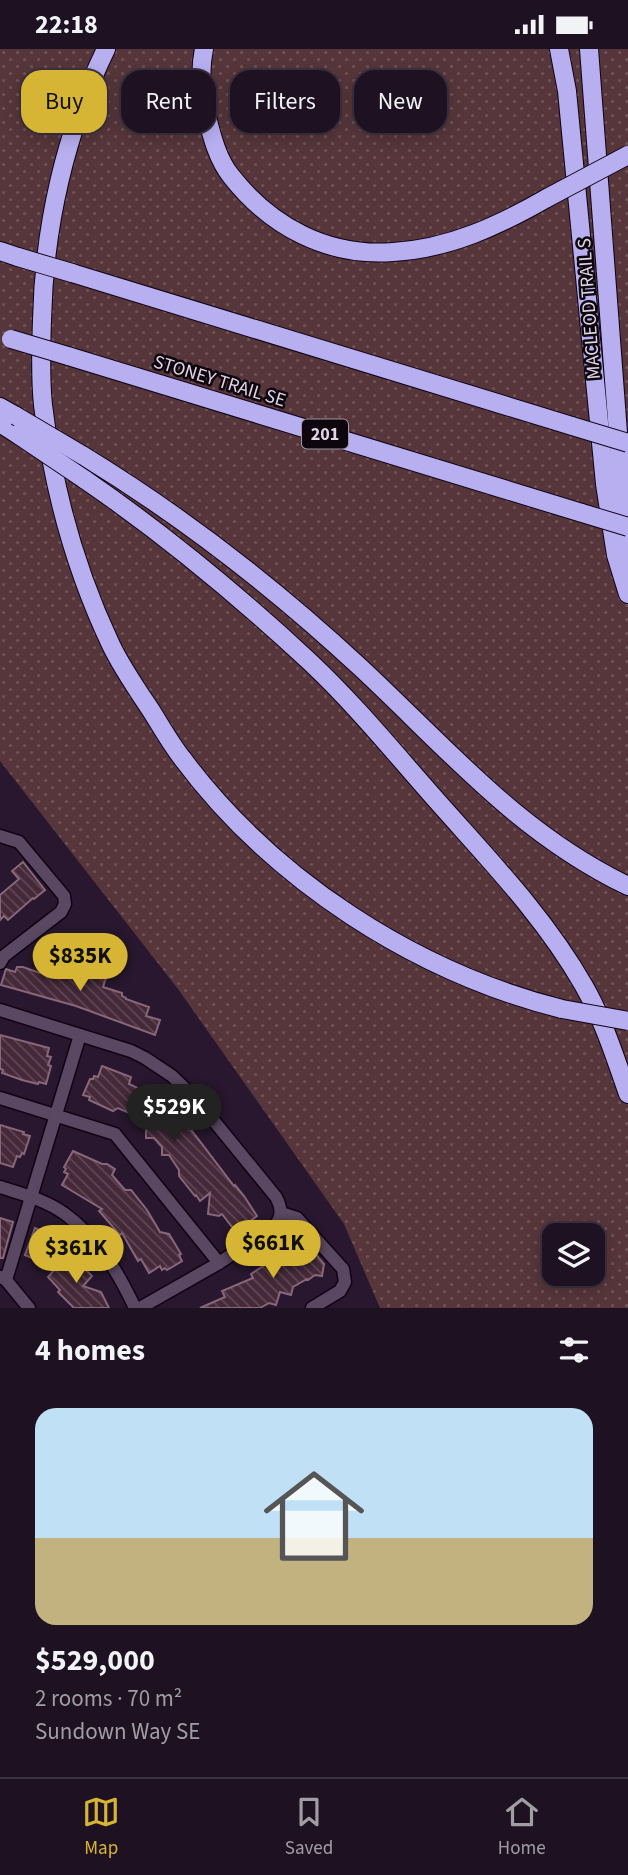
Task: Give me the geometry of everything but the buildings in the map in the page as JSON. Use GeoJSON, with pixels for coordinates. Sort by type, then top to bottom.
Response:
{"type":"FeatureCollection","features":[{"type":"Feature","properties":{"kind":"highway"},"geometry":{"type":"LineString","coordinates":[[106,49],[78,118],[54,210],[43,294],[41,368],[43,405],[66,528],[85,584],[112,647],[181,757],[210,793],[265,849],[308,885],[411,952],[481,984],[562,1009],[628,1021]]}},
{"type":"Feature","properties":{"kind":"highway"},"geometry":{"type":"LineString","coordinates":[[204,49],[201,85],[204,104],[211,134],[230,175],[266,212],[314,241],[342,250],[393,252],[416,249],[488,230],[628,155]]}},
{"type":"Feature","properties":{"kind":"highway"},"geometry":{"type":"LineString","coordinates":[[559,49],[567,91],[605,484],[616,555],[628,594]]}},
{"type":"Feature","properties":{"kind":"highway","name":"MACLEOD TRAIL S"},"geometry":{"type":"LineString","coordinates":[[589,49],[628,565]]}},
{"type":"Feature","properties":{"kind":"highway"},"geometry":{"type":"LineString","coordinates":[[0,251],[628,441]]}},
{"type":"Feature","properties":{"kind":"highway","name":"STONEY TRAIL SE"},"geometry":{"type":"LineString","coordinates":[[6,337],[628,527]]}},
{"type":"Feature","properties":{"kind":"highway"},"geometry":{"type":"LineString","coordinates":[[8,420],[82,455],[186,524],[289,604],[529,825],[576,858],[624,884]]}},
{"type":"Feature","properties":{"kind":"highway"},"geometry":{"type":"LineString","coordinates":[[8,420],[196,561],[311,663],[401,760],[532,911],[558,946],[584,987],[608,1037],[628,1094]]}},
{"type":"Feature","properties":{"kind":"street"},"geometry":{"type":"LineString","coordinates":[[0,836],[19,842],[64,896],[65,904],[61,912],[4,956],[0,963]]}},
{"type":"Feature","properties":{"kind":"street"},"geometry":{"type":"LineString","coordinates":[[0,1010],[138,1054],[158,1066],[196,1099],[276,1197],[281,1213],[279,1222],[273,1227],[219,1263],[138,1308],[109,1258],[64,1213],[31,1197],[0,1187]]}},
{"type":"Feature","properties":{"kind":"street"},"geometry":{"type":"LineString","coordinates":[[29,1308],[3,1278],[31,1197],[80,1035]]}},
{"type":"Feature","properties":{"kind":"street"},"geometry":{"type":"LineString","coordinates":[[0,1098],[115,1134],[219,1263]]}},
{"type":"Feature","properties":{"kind":"street"},"geometry":{"type":"LineString","coordinates":[[281,1213],[297,1218],[343,1269],[345,1282],[340,1291],[312,1308]]}},
{"type":"Feature","properties":{"kind":"shaded area"},"geometry":{"type":"Polygon","coordinates":[[[0,49],[628,49],[628,1308],[380,1308],[344,1224],[178,989],[0,761],[0,49]]]}}]}
